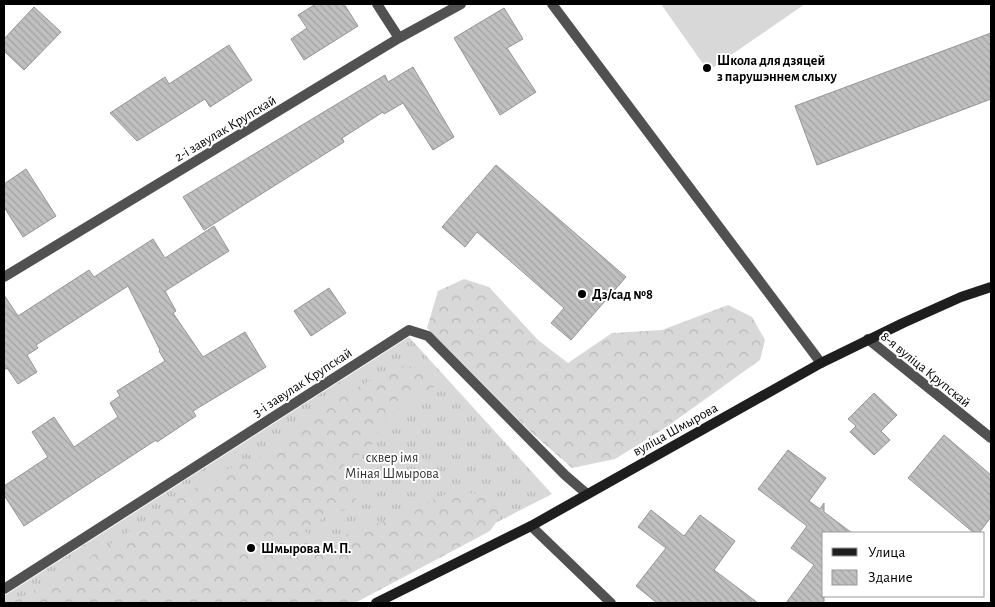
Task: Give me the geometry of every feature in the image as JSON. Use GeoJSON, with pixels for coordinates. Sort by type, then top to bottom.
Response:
{"type":"FeatureCollection","features":[{"type":"Feature","properties":{"kind":"street"},"geometry":{"type":"LineString","coordinates":[[377,4],[399,38]]}},
{"type":"Feature","properties":{"kind":"street","name":"2-і завулак Крупскай"},"geometry":{"type":"LineString","coordinates":[[6,272],[399,38],[461,4]]}},
{"type":"Feature","properties":{"kind":"street"},"geometry":{"type":"LineString","coordinates":[[552,4],[821,363]]}},
{"type":"Feature","properties":{"kind":"street","name":"вуліца Шмырова"},"geometry":{"type":"LineString","coordinates":[[376,603],[531,526],[821,363],[868,339],[961,297],[991,287]]}},
{"type":"Feature","properties":{"kind":"street","name":"3-і завулак Крупскай"},"geometry":{"type":"LineString","coordinates":[[4,589],[409,330],[428,336],[564,476],[586,494]]}},
{"type":"Feature","properties":{"kind":"street","name":"8-я вуліца Крупскай"},"geometry":{"type":"LineString","coordinates":[[868,339],[991,438]]}},
{"type":"Feature","properties":{"kind":"street"},"geometry":{"type":"LineString","coordinates":[[531,526],[611,603]]}},
{"type":"Feature","properties":{"kind":"green space"},"geometry":{"type":"Polygon","coordinates":[[[661,4],[805,4],[708,71],[661,4]]]}},
{"type":"Feature","properties":{"kind":"green space"},"geometry":{"type":"Polygon","coordinates":[[[464,279],[489,287],[538,340],[568,363],[612,333],[662,330],[728,305],[752,317],[765,340],[760,360],[665,428],[615,459],[572,468],[533,434],[427,328],[438,291],[464,279]]]}},
{"type":"Feature","properties":{"kind":"green space","name":"сквер імя Міная Шмырова"},"geometry":{"type":"Polygon","coordinates":[[[409,337],[552,494],[339,603],[4,603],[4,596],[409,337]]]}},
{"type":"Feature","properties":{"kind":"green space","name":"сквер імя Міная Шмырова"},"geometry":{"type":"Polygon","coordinates":[[[405,365],[435,373],[440,384],[415,397],[386,418],[369,449],[343,465],[355,485],[356,507],[330,514],[304,530],[317,543],[362,530],[453,491],[478,494],[502,514],[490,531],[355,603],[11,603],[76,567],[188,492],[230,468],[271,453],[327,404],[373,379],[405,365]]]}},
{"type":"Feature","properties":{"kind":"building"},"geometry":{"type":"Polygon","coordinates":[[[316,4],[344,4],[358,26],[304,60],[291,39],[307,28],[298,15],[316,4]]]}},
{"type":"Feature","properties":{"kind":"building"},"geometry":{"type":"Polygon","coordinates":[[[34,7],[61,32],[24,70],[4,51],[4,39],[34,7]]]}},
{"type":"Feature","properties":{"kind":"building"},"geometry":{"type":"Polygon","coordinates":[[[504,8],[523,39],[507,48],[536,92],[500,115],[454,38],[504,8]]]}},
{"type":"Feature","properties":{"kind":"building"},"geometry":{"type":"Polygon","coordinates":[[[991,33],[991,99],[817,165],[795,106],[991,33]]]}},
{"type":"Feature","properties":{"kind":"building"},"geometry":{"type":"Polygon","coordinates":[[[229,45],[252,80],[210,107],[205,99],[137,141],[110,113],[165,77],[169,84],[229,45]]]}},
{"type":"Feature","properties":{"kind":"building"},"geometry":{"type":"Polygon","coordinates":[[[413,67],[454,137],[433,150],[403,103],[384,114],[383,112],[342,138],[344,142],[204,230],[183,197],[385,75],[388,82],[413,67]]]}},
{"type":"Feature","properties":{"kind":"building"},"geometry":{"type":"Polygon","coordinates":[[[496,165],[626,277],[571,340],[551,323],[564,308],[477,232],[465,247],[442,227],[496,165]]]}},
{"type":"Feature","properties":{"kind":"building"},"geometry":{"type":"Polygon","coordinates":[[[26,169],[56,216],[23,237],[4,207],[4,184],[26,169]]]}},
{"type":"Feature","properties":{"kind":"building"},"geometry":{"type":"Polygon","coordinates":[[[214,226],[229,251],[165,291],[176,311],[173,313],[203,357],[245,332],[266,367],[193,411],[196,416],[24,526],[4,495],[4,486],[48,457],[32,432],[54,417],[74,447],[118,417],[110,403],[120,396],[117,391],[165,361],[128,286],[36,345],[38,348],[27,355],[37,372],[18,384],[7,368],[4,370],[4,295],[18,316],[89,270],[94,277],[153,239],[165,258],[214,226]]]}},
{"type":"Feature","properties":{"kind":"building"},"geometry":{"type":"Polygon","coordinates":[[[329,288],[346,313],[311,336],[294,311],[329,288]]]}},
{"type":"Feature","properties":{"kind":"building"},"geometry":{"type":"Polygon","coordinates":[[[874,393],[897,415],[881,431],[890,440],[874,455],[850,432],[856,426],[848,419],[874,393]]]}},
{"type":"Feature","properties":{"kind":"building"},"geometry":{"type":"Polygon","coordinates":[[[944,435],[991,475],[991,517],[980,532],[973,532],[908,478],[944,435]]]}},
{"type":"Feature","properties":{"kind":"building"},"geometry":{"type":"Polygon","coordinates":[[[788,450],[826,478],[809,501],[820,509],[824,503],[824,512],[851,532],[822,532],[822,597],[824,597],[824,603],[786,603],[814,565],[791,548],[807,526],[758,489],[788,450]]]}},
{"type":"Feature","properties":{"kind":"building"},"geometry":{"type":"Polygon","coordinates":[[[651,510],[684,536],[700,515],[735,541],[714,570],[758,603],[657,603],[636,586],[666,548],[638,527],[651,510]]]}},
{"type":"Feature","properties":{"kind":"place","name":"Школа для дзяцей з парушэннем слыху"},"geometry":{"type":"Point","coordinates":[707,68]}},
{"type":"Feature","properties":{"kind":"place","name":"Дз/сад №8"},"geometry":{"type":"Point","coordinates":[582,294]}},
{"type":"Feature","properties":{"kind":"place","name":"Шмырова М. П."},"geometry":{"type":"Point","coordinates":[251,548]}}]}
